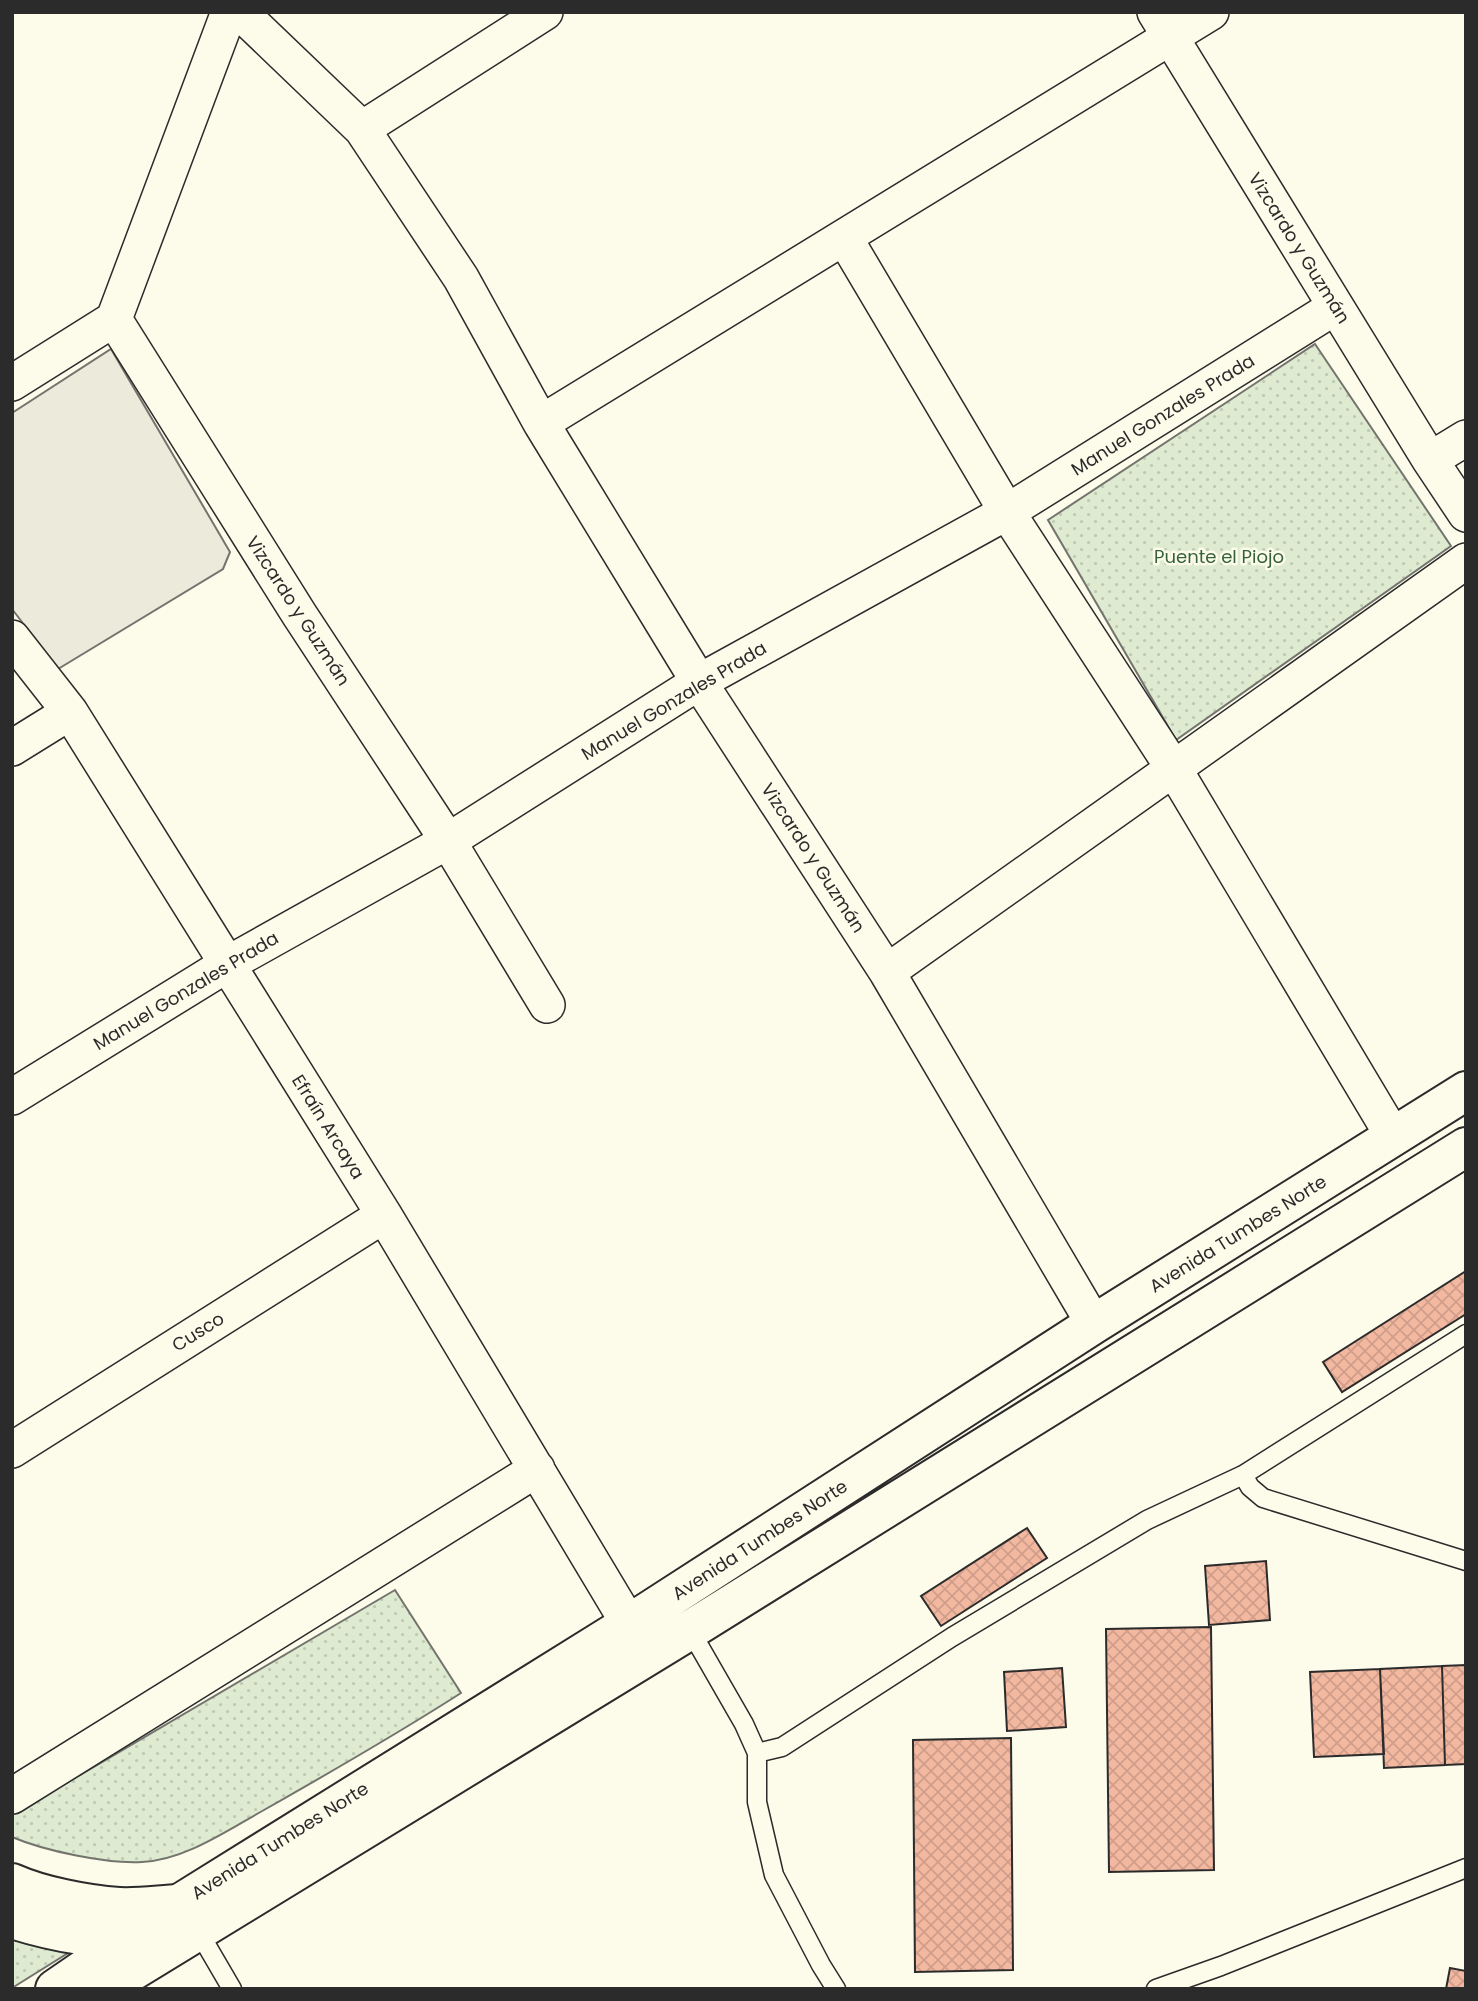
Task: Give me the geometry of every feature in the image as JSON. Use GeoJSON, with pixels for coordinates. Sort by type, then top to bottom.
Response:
{"type":"FeatureCollection","features":[{"type":"Feature","properties":{"kind":"main road","name":"Avenida Tumbes Norte"},"geometry":{"type":"LineString","coordinates":[[103,1989],[188,1917],[629,1624],[1094,1324],[1466,1091]]}},
{"type":"Feature","properties":{"kind":"main road","name":"Avenida Tumbes Norte"},"geometry":{"type":"LineString","coordinates":[[55,1989],[130,1938],[188,1917],[690,1630],[1466,1147]]}},
{"type":"Feature","properties":{"kind":"main road"},"geometry":{"type":"LineString","coordinates":[[12,1883],[74,1900],[188,1917]]}},
{"type":"Feature","properties":{"kind":"main road"},"geometry":{"type":"LineString","coordinates":[[12,1919],[45,1929],[90,1937],[130,1938]]}},
{"type":"Feature","properties":{"kind":"street"},"geometry":{"type":"LineString","coordinates":[[12,383],[114,318],[229,12]]}},
{"type":"Feature","properties":{"kind":"street","name":"Vizcardo y Guzmán"},"geometry":{"type":"LineString","coordinates":[[240,12],[362,130],[461,278],[541,423],[699,682],[887,972],[1094,1324]]}},
{"type":"Feature","properties":{"kind":"street"},"geometry":{"type":"LineString","coordinates":[[362,130],[545,12]]}},
{"type":"Feature","properties":{"kind":"street"},"geometry":{"type":"LineString","coordinates":[[541,423],[844,237],[1162,25],[1211,12]]}},
{"type":"Feature","properties":{"kind":"street","name":"Vizcardo y Guzmán"},"geometry":{"type":"LineString","coordinates":[[1162,25],[1466,514]]}},
{"type":"Feature","properties":{"kind":"street"},"geometry":{"type":"LineString","coordinates":[[844,237],[1007,512],[1174,769],[1393,1136]]}},
{"type":"Feature","properties":{"kind":"street","name":"Manuel Gonzales Prada"},"geometry":{"type":"LineString","coordinates":[[12,1097],[226,965],[448,841],[699,682],[1007,512],[1335,307]]}},
{"type":"Feature","properties":{"kind":"street","name":"Vizcardo y Guzmán"},"geometry":{"type":"LineString","coordinates":[[114,318],[299,614],[448,841],[547,1005]]}},
{"type":"Feature","properties":{"kind":"street"},"geometry":{"type":"LineString","coordinates":[[1430,460],[1466,438]]}},
{"type":"Feature","properties":{"kind":"street"},"geometry":{"type":"LineString","coordinates":[[887,972],[1466,561]]}},
{"type":"Feature","properties":{"kind":"street","name":"Efraín Arcaya"},"geometry":{"type":"LineString","coordinates":[[12,638],[70,712],[384,1215],[629,1624]]}},
{"type":"Feature","properties":{"kind":"street"},"geometry":{"type":"LineString","coordinates":[[12,748],[70,712]]}},
{"type":"Feature","properties":{"kind":"street","name":"Cusco"},"geometry":{"type":"LineString","coordinates":[[12,1450],[384,1215]]}},
{"type":"Feature","properties":{"kind":"street"},"geometry":{"type":"LineString","coordinates":[[12,1796],[537,1469]]}},
{"type":"Feature","properties":{"kind":"lane"},"geometry":{"type":"LineString","coordinates":[[757,1753],[782,1747],[952,1637],[1147,1520],[1243,1475],[1466,1334]]}},
{"type":"Feature","properties":{"kind":"lane"},"geometry":{"type":"LineString","coordinates":[[1243,1475],[1250,1487],[1263,1498],[1466,1561]]}},
{"type":"Feature","properties":{"kind":"lane"},"geometry":{"type":"LineString","coordinates":[[690,1630],[744,1724],[757,1753],[757,1802],[774,1875],[836,1989]]}},
{"type":"Feature","properties":{"kind":"lane"},"geometry":{"type":"LineString","coordinates":[[1156,1989],[1221,1966],[1466,1868]]}},
{"type":"Feature","properties":{"kind":"lane"},"geometry":{"type":"LineString","coordinates":[[188,1917],[232,1989]]}},
{"type":"Feature","properties":{"kind":"green space","name":"Puente el Piojo"},"geometry":{"type":"Polygon","coordinates":[[[1315,344],[1451,546],[1176,740],[1048,520],[1315,344]]]}},
{"type":"Feature","properties":{"kind":"green space"},"geometry":{"type":"Polygon","coordinates":[[[395,1590],[461,1693],[364,1753],[236,1826],[206,1843],[174,1856],[142,1862],[94,1859],[58,1852],[12,1837],[12,1815],[395,1590]]]}},
{"type":"Feature","properties":{"kind":"green space"},"geometry":{"type":"Polygon","coordinates":[[[12,1929],[71,1948],[68,1953],[12,1988],[12,1929]]]}},
{"type":"Feature","properties":{"kind":"shaded area"},"geometry":{"type":"Polygon","coordinates":[[[111,349],[230,552],[223,569],[58,669],[12,609],[12,413],[111,349]]]}},
{"type":"Feature","properties":{"kind":"building"},"geometry":{"type":"Polygon","coordinates":[[[1466,1271],[1466,1314],[1342,1392],[1323,1362],[1466,1271]]]}},
{"type":"Feature","properties":{"kind":"building"},"geometry":{"type":"Polygon","coordinates":[[[1027,1528],[1047,1558],[941,1626],[921,1596],[1027,1528]]]}},
{"type":"Feature","properties":{"kind":"building"},"geometry":{"type":"Polygon","coordinates":[[[1266,1561],[1270,1620],[1209,1625],[1205,1566],[1266,1561]]]}},
{"type":"Feature","properties":{"kind":"building"},"geometry":{"type":"Polygon","coordinates":[[[1211,1627],[1214,1870],[1109,1872],[1106,1629],[1211,1627]]]}},
{"type":"Feature","properties":{"kind":"building"},"geometry":{"type":"Polygon","coordinates":[[[1466,1665],[1466,1764],[1445,1765],[1442,1666],[1466,1665]]]}},
{"type":"Feature","properties":{"kind":"building"},"geometry":{"type":"Polygon","coordinates":[[[1442,1666],[1445,1765],[1384,1768],[1380,1669],[1442,1666]]]}},
{"type":"Feature","properties":{"kind":"building"},"geometry":{"type":"Polygon","coordinates":[[[1062,1668],[1066,1727],[1007,1731],[1004,1672],[1062,1668]]]}},
{"type":"Feature","properties":{"kind":"building"},"geometry":{"type":"Polygon","coordinates":[[[1380,1669],[1384,1754],[1314,1757],[1310,1672],[1380,1669]]]}},
{"type":"Feature","properties":{"kind":"building"},"geometry":{"type":"Polygon","coordinates":[[[1011,1738],[1013,1970],[915,1972],[913,1740],[1011,1738]]]}},
{"type":"Feature","properties":{"kind":"building"},"geometry":{"type":"Polygon","coordinates":[[[1450,1968],[1466,1971],[1466,1989],[1446,1989],[1450,1968]]]}}]}
